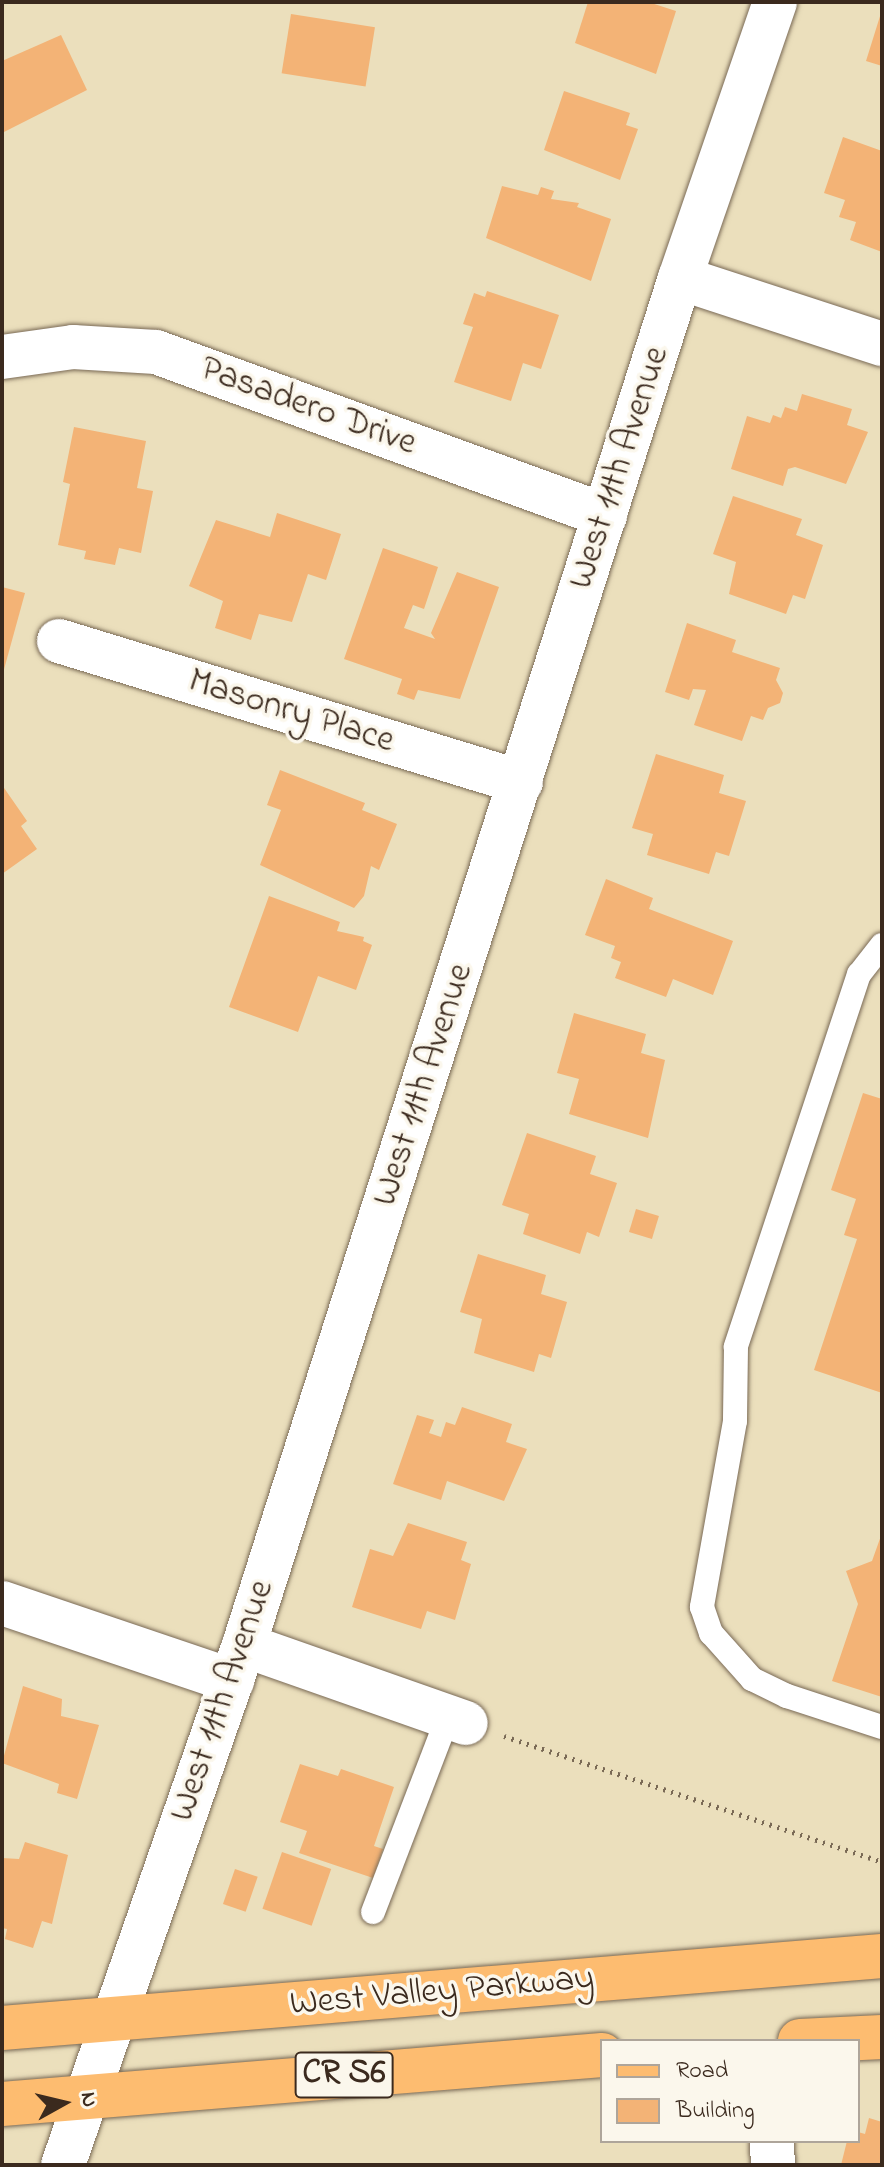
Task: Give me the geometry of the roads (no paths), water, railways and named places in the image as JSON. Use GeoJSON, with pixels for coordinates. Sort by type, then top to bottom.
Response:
{"type":"FeatureCollection","features":[{"type":"Feature","properties":{"kind":"main road","name":"West Valley Parkway"},"geometry":{"type":"LineString","coordinates":[[2,2028],[882,1956]]}},
{"type":"Feature","properties":{"kind":"main road"},"geometry":{"type":"LineString","coordinates":[[841,2039],[882,2037]]}},
{"type":"Feature","properties":{"kind":"main road","name":"West Valley Parkway"},"geometry":{"type":"LineString","coordinates":[[2,2104],[600,2055]]}},
{"type":"Feature","properties":{"kind":"street","name":"West 11th Avenue"},"geometry":{"type":"LineString","coordinates":[[63,2165],[110,2019],[238,1663],[680,278],[775,2]]}},
{"type":"Feature","properties":{"kind":"street"},"geometry":{"type":"LineString","coordinates":[[680,278],[882,344]]}},
{"type":"Feature","properties":{"kind":"street","name":"Pasadero Drive"},"geometry":{"type":"LineString","coordinates":[[2,357],[73,347],[156,352],[605,515]]}},
{"type":"Feature","properties":{"kind":"street","name":"Masonry Place"},"geometry":{"type":"LineString","coordinates":[[59,641],[521,782]]}},
{"type":"Feature","properties":{"kind":"street"},"geometry":{"type":"LineString","coordinates":[[2,1603],[457,1720]]}},
{"type":"Feature","properties":{"kind":"street"},"geometry":{"type":"LineString","coordinates":[[772,2143],[773,2165]]}},
{"type":"Feature","properties":{"kind":"lane"},"geometry":{"type":"LineString","coordinates":[[882,945],[859,974],[736,1347],[735,1421],[702,1607],[711,1633],[752,1679],[787,1696],[882,1727]]}},
{"type":"Feature","properties":{"kind":"lane"},"geometry":{"type":"LineString","coordinates":[[373,1912],[457,1720]]}}]}
